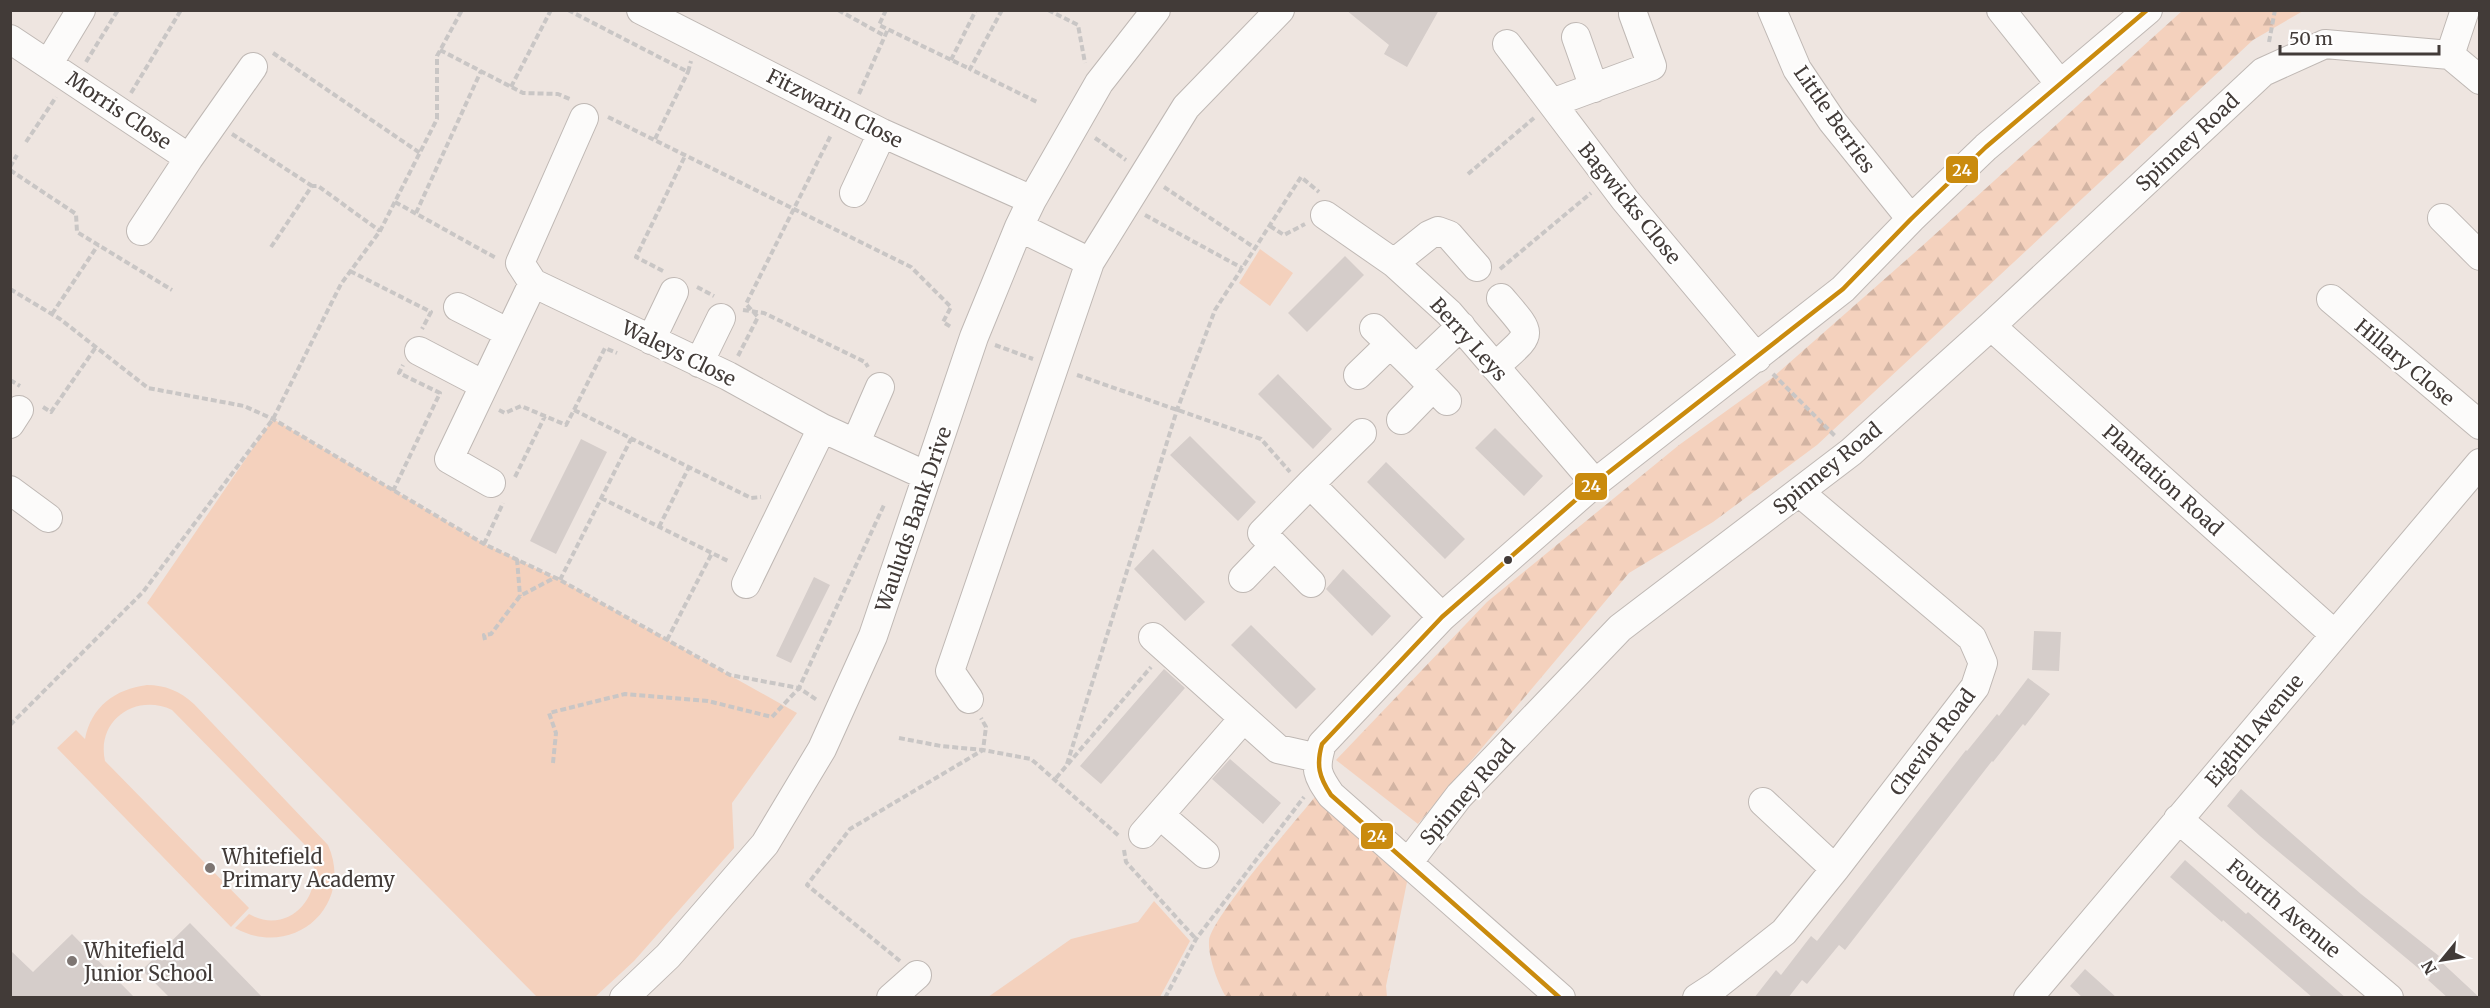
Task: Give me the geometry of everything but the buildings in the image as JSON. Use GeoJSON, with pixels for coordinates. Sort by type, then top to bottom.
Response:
{"type":"FeatureCollection","features":[{"type":"Feature","properties":{"kind":"street","name":"Morris Close"},"geometry":{"type":"LineString","coordinates":[[65,73],[81,10]]}},
{"type":"Feature","properties":{"kind":"street","name":"Fitzwarin Close"},"geometry":{"type":"LineString","coordinates":[[641,10],[882,133],[1032,200]]}},
{"type":"Feature","properties":{"kind":"street","name":"Wauluds Bank Drive"},"geometry":{"type":"LineString","coordinates":[[624,998],[668,956],[765,844],[816,759],[873,636],[974,337],[1019,227],[1099,83],[1155,10]]}},
{"type":"Feature","properties":{"kind":"street"},"geometry":{"type":"LineString","coordinates":[[969,699],[950,671],[1090,262],[1186,107],[1280,10]]}},
{"type":"Feature","properties":{"kind":"street","name":"Little Berries"},"geometry":{"type":"LineString","coordinates":[[1772,10],[1803,77],[1851,146],[1911,219]]}},
{"type":"Feature","properties":{"kind":"street"},"geometry":{"type":"LineString","coordinates":[[2001,10],[2060,84]]}},
{"type":"Feature","properties":{"kind":"street"},"geometry":{"type":"LineString","coordinates":[[1408,863],[1331,795],[1318,777],[1318,758],[1323,744],[1442,617],[1595,483],[1844,289],[1911,219],[1986,147],[2148,10]]}},
{"type":"Feature","properties":{"kind":"street"},"geometry":{"type":"LineString","coordinates":[[2465,10],[2450,55],[2480,80]]}},
{"type":"Feature","properties":{"kind":"street"},"geometry":{"type":"LineString","coordinates":[[1552,104],[1652,66],[1633,14]]}},
{"type":"Feature","properties":{"kind":"street"},"geometry":{"type":"LineString","coordinates":[[1576,36],[1594,88]]}},
{"type":"Feature","properties":{"kind":"street","name":"Morris Close"},"geometry":{"type":"LineString","coordinates":[[10,39],[65,73],[189,158]]}},
{"type":"Feature","properties":{"kind":"street","name":"Bagwicks Close"},"geometry":{"type":"LineString","coordinates":[[1507,44],[1608,178],[1757,358]]}},
{"type":"Feature","properties":{"kind":"street","name":"Spinney Road"},"geometry":{"type":"LineString","coordinates":[[1561,998],[1408,863],[1459,796],[1620,628],[1851,452],[1991,326],[2263,72],[2325,44],[2450,55]]}},
{"type":"Feature","properties":{"kind":"street","name":"Morris Close"},"geometry":{"type":"LineString","coordinates":[[141,231],[259,57]]}},
{"type":"Feature","properties":{"kind":"street"},"geometry":{"type":"LineString","coordinates":[[491,483],[449,459],[509,333],[527,273],[587,111]]}},
{"type":"Feature","properties":{"kind":"street"},"geometry":{"type":"LineString","coordinates":[[854,193],[882,133]]}},
{"type":"Feature","properties":{"kind":"street","name":"Berry Leys"},"geometry":{"type":"LineString","coordinates":[[1325,215],[1394,263],[1449,313],[1595,483]]}},
{"type":"Feature","properties":{"kind":"street"},"geometry":{"type":"LineString","coordinates":[[2442,218],[2480,256]]}},
{"type":"Feature","properties":{"kind":"street"},"geometry":{"type":"LineString","coordinates":[[1019,227],[1090,262]]}},
{"type":"Feature","properties":{"kind":"street"},"geometry":{"type":"LineString","coordinates":[[1394,263],[1429,235],[1438,231],[1449,235],[1490,280],[1525,326],[1524,340],[1495,367]]}},
{"type":"Feature","properties":{"kind":"street","name":"Waleys Close"},"geometry":{"type":"LineString","coordinates":[[527,273],[642,335],[728,376],[822,428],[927,476]]}},
{"type":"Feature","properties":{"kind":"street"},"geometry":{"type":"LineString","coordinates":[[642,335],[677,283]]}},
{"type":"Feature","properties":{"kind":"street","name":"Hillary Close"},"geometry":{"type":"LineString","coordinates":[[2331,299],[2480,425]]}},
{"type":"Feature","properties":{"kind":"street"},"geometry":{"type":"LineString","coordinates":[[458,307],[509,333]]}},
{"type":"Feature","properties":{"kind":"street"},"geometry":{"type":"LineString","coordinates":[[699,363],[728,309]]}},
{"type":"Feature","properties":{"kind":"street"},"geometry":{"type":"LineString","coordinates":[[1401,420],[1432,386],[1461,326]]}},
{"type":"Feature","properties":{"kind":"street","name":"Plantation Road"},"geometry":{"type":"LineString","coordinates":[[1991,326],[2334,634]]}},
{"type":"Feature","properties":{"kind":"street"},"geometry":{"type":"LineString","coordinates":[[1358,375],[1382,336],[1432,386]]}},
{"type":"Feature","properties":{"kind":"street"},"geometry":{"type":"LineString","coordinates":[[419,351],[481,392]]}},
{"type":"Feature","properties":{"kind":"street"},"geometry":{"type":"LineString","coordinates":[[856,442],[880,387]]}},
{"type":"Feature","properties":{"kind":"street"},"geometry":{"type":"LineString","coordinates":[[749,578],[822,428]]}},
{"type":"Feature","properties":{"kind":"street"},"geometry":{"type":"LineString","coordinates":[[1243,578],[1310,484],[1362,433]]}},
{"type":"Feature","properties":{"kind":"street","name":"Eighth Avenue"},"geometry":{"type":"LineString","coordinates":[[2028,998],[2480,463]]}},
{"type":"Feature","properties":{"kind":"street"},"geometry":{"type":"LineString","coordinates":[[1310,484],[1442,617]]}},
{"type":"Feature","properties":{"kind":"street"},"geometry":{"type":"LineString","coordinates":[[10,490],[48,518]]}},
{"type":"Feature","properties":{"kind":"street","name":"Cheviot Road"},"geometry":{"type":"LineString","coordinates":[[1697,998],[1785,932],[1975,687],[1983,663],[1972,638],[1798,492]]}},
{"type":"Feature","properties":{"kind":"street"},"geometry":{"type":"LineString","coordinates":[[1268,540],[1311,582]]}},
{"type":"Feature","properties":{"kind":"street"},"geometry":{"type":"LineString","coordinates":[[1153,637],[1278,749],[1318,758]]}},
{"type":"Feature","properties":{"kind":"street"},"geometry":{"type":"LineString","coordinates":[[1205,854],[1152,824],[1243,719]]}},
{"type":"Feature","properties":{"kind":"street"},"geometry":{"type":"LineString","coordinates":[[1763,801],[1835,869]]}},
{"type":"Feature","properties":{"kind":"street","name":"Fourth Avenue"},"geometry":{"type":"LineString","coordinates":[[2178,819],[2389,998]]}},
{"type":"Feature","properties":{"kind":"street"},"geometry":{"type":"LineString","coordinates":[[891,998],[917,975]]}},
{"type":"Feature","properties":{"kind":"path"},"geometry":{"type":"LineString","coordinates":[[26,142],[65,73],[118,10]]}},
{"type":"Feature","properties":{"kind":"path"},"geometry":{"type":"LineString","coordinates":[[120,111],[181,10]]}},
{"type":"Feature","properties":{"kind":"path"},"geometry":{"type":"LineString","coordinates":[[10,725],[143,592],[273,419],[341,284],[380,231],[437,119],[437,56],[462,10]]}},
{"type":"Feature","properties":{"kind":"path"},"geometry":{"type":"LineString","coordinates":[[511,87],[551,10]]}},
{"type":"Feature","properties":{"kind":"path"},"geometry":{"type":"LineString","coordinates":[[568,10],[688,72]]}},
{"type":"Feature","properties":{"kind":"path"},"geometry":{"type":"LineString","coordinates":[[838,10],[885,36]]}},
{"type":"Feature","properties":{"kind":"path"},"geometry":{"type":"LineString","coordinates":[[886,10],[879,25],[1037,102]]}},
{"type":"Feature","properties":{"kind":"path"},"geometry":{"type":"LineString","coordinates":[[951,60],[976,10]]}},
{"type":"Feature","properties":{"kind":"path"},"geometry":{"type":"LineString","coordinates":[[970,69],[1002,10]]}},
{"type":"Feature","properties":{"kind":"path"},"geometry":{"type":"LineString","coordinates":[[1048,10],[1078,25],[1086,68],[1099,83]]}},
{"type":"Feature","properties":{"kind":"path"},"geometry":{"type":"LineString","coordinates":[[728,376],[758,317],[747,304],[888,29]]}},
{"type":"Feature","properties":{"kind":"path"},"geometry":{"type":"LineString","coordinates":[[655,139],[688,72],[699,38]]}},
{"type":"Feature","properties":{"kind":"path"},"geometry":{"type":"LineString","coordinates":[[440,50],[523,93],[558,94],[587,111],[655,139],[911,267],[951,307],[943,322],[959,332]]}},
{"type":"Feature","properties":{"kind":"path"},"geometry":{"type":"LineString","coordinates":[[259,57],[420,153]]}},
{"type":"Feature","properties":{"kind":"path"},"geometry":{"type":"LineString","coordinates":[[416,213],[481,71]]}},
{"type":"Feature","properties":{"kind":"path"},"geometry":{"type":"LineString","coordinates":[[1468,174],[1552,104]]}},
{"type":"Feature","properties":{"kind":"path"},"geometry":{"type":"LineString","coordinates":[[214,122],[312,186],[318,186],[380,231]]}},
{"type":"Feature","properties":{"kind":"path"},"geometry":{"type":"LineString","coordinates":[[1087,133],[1255,248]]}},
{"type":"Feature","properties":{"kind":"path"},"geometry":{"type":"LineString","coordinates":[[18,155],[10,169],[76,214],[76,232],[172,290]]}},
{"type":"Feature","properties":{"kind":"path"},"geometry":{"type":"LineString","coordinates":[[685,156],[636,257],[677,283],[728,309],[764,313],[865,362],[880,387]]}},
{"type":"Feature","properties":{"kind":"path"},"geometry":{"type":"LineString","coordinates":[[1067,764],[1177,410],[1215,310],[1301,177],[1320,193],[1325,215],[1284,234],[1270,226]]}},
{"type":"Feature","properties":{"kind":"path"},"geometry":{"type":"LineString","coordinates":[[1490,280],[1608,178]]}},
{"type":"Feature","properties":{"kind":"path"},"geometry":{"type":"LineString","coordinates":[[271,248],[312,186]]}},
{"type":"Feature","properties":{"kind":"path"},"geometry":{"type":"LineString","coordinates":[[395,202],[527,273]]}},
{"type":"Feature","properties":{"kind":"path"},"geometry":{"type":"LineString","coordinates":[[1126,205],[1242,268]]}},
{"type":"Feature","properties":{"kind":"path"},"geometry":{"type":"LineString","coordinates":[[51,314],[98,245]]}},
{"type":"Feature","properties":{"kind":"path"},"geometry":{"type":"LineString","coordinates":[[10,289],[51,314],[148,388],[244,406],[273,419],[484,544],[560,580],[730,675],[799,688],[817,700]]}},
{"type":"Feature","properties":{"kind":"path"},"geometry":{"type":"LineString","coordinates":[[481,392],[505,413],[521,406],[566,425],[605,348],[622,355],[642,335]]}},
{"type":"Feature","properties":{"kind":"path"},"geometry":{"type":"LineString","coordinates":[[987,342],[1261,439],[1299,482],[1310,484]]}},
{"type":"Feature","properties":{"kind":"path"},"geometry":{"type":"LineString","coordinates":[[15,417],[30,400],[51,412],[96,347]]}},
{"type":"Feature","properties":{"kind":"path"},"geometry":{"type":"LineString","coordinates":[[1757,358],[1851,452]]}},
{"type":"Feature","properties":{"kind":"path"},"geometry":{"type":"LineString","coordinates":[[574,410],[751,498],[758,496],[782,510]]}},
{"type":"Feature","properties":{"kind":"path"},"geometry":{"type":"LineString","coordinates":[[560,580],[631,439]]}},
{"type":"Feature","properties":{"kind":"path"},"geometry":{"type":"LineString","coordinates":[[659,527],[689,468]]}},
{"type":"Feature","properties":{"kind":"path"},"geometry":{"type":"LineString","coordinates":[[601,498],[712,553],[749,578]]}},
{"type":"Feature","properties":{"kind":"path"},"geometry":{"type":"LineString","coordinates":[[553,763],[556,733],[549,713],[625,694],[708,700],[772,717],[799,688],[884,505]]}},
{"type":"Feature","properties":{"kind":"path"},"geometry":{"type":"LineString","coordinates":[[667,640],[712,553]]}},
{"type":"Feature","properties":{"kind":"path"},"geometry":{"type":"LineString","coordinates":[[517,560],[520,596]]}},
{"type":"Feature","properties":{"kind":"path"},"geometry":{"type":"LineString","coordinates":[[485,640],[484,635],[491,634],[520,596],[555,578]]}},
{"type":"Feature","properties":{"kind":"path"},"geometry":{"type":"LineString","coordinates":[[1056,778],[1153,665],[1153,637]]}},
{"type":"Feature","properties":{"kind":"path"},"geometry":{"type":"LineString","coordinates":[[969,699],[986,727],[983,750]]}},
{"type":"Feature","properties":{"kind":"path"},"geometry":{"type":"LineString","coordinates":[[899,738],[1031,759],[1056,778],[1121,838],[1126,862],[1196,939]]}},
{"type":"Feature","properties":{"kind":"path"},"geometry":{"type":"LineString","coordinates":[[917,975],[807,885],[850,829],[983,750]]}},
{"type":"Feature","properties":{"kind":"path"},"geometry":{"type":"LineString","coordinates":[[1165,998],[1196,939],[1308,792]]}},
{"type":"Feature","properties":{"kind":"green space"},"geometry":{"type":"Polygon","coordinates":[[[2182,11],[2303,11],[2253,40],[1817,445],[1713,522],[1629,573],[1418,824],[1336,760],[1487,602],[1679,445],[1772,378],[2182,11]]]}},
{"type":"Feature","properties":{"kind":"green space"},"geometry":{"type":"Polygon","coordinates":[[[1260,249],[1293,273],[1270,306],[1239,283],[1260,249]]]}},
{"type":"Feature","properties":{"kind":"green space"},"geometry":{"type":"Polygon","coordinates":[[[273,419],[484,544],[560,580],[797,713],[732,803],[734,848],[634,961],[595,997],[537,997],[147,603],[273,419]]]}},
{"type":"Feature","properties":{"kind":"green space"},"geometry":{"type":"Polygon","coordinates":[[[147,685],[172,690],[194,704],[328,845],[334,867],[333,888],[326,907],[313,921],[297,932],[278,937],[257,936],[235,928],[249,914],[265,920],[280,920],[293,914],[303,905],[311,892],[314,877],[313,862],[306,846],[172,710],[145,705],[122,714],[113,722],[107,733],[104,746],[105,761],[249,908],[231,927],[57,748],[76,730],[85,739],[88,728],[99,709],[115,695],[147,685]]]}},
{"type":"Feature","properties":{"kind":"green space"},"geometry":{"type":"Polygon","coordinates":[[[1315,797],[1409,872],[1386,986],[1387,997],[1226,997],[1210,955],[1209,941],[1213,930],[1238,892],[1315,797]]]}},
{"type":"Feature","properties":{"kind":"green space"},"geometry":{"type":"Polygon","coordinates":[[[1154,901],[1190,941],[1160,997],[988,997],[1071,939],[1138,922],[1154,901]]]}},
{"type":"Feature","properties":{"kind":"transit line","name":"24"},"geometry":{"type":"LineString","coordinates":[[1560,998],[1331,795],[1320,771],[1319,758],[1322,744],[1442,617],[1595,483],[1843,289],[1986,147],[2147,10]]}},
{"type":"Feature","properties":{"kind":"place","name":"Whitefield Primary Academy"},"geometry":{"type":"Point","coordinates":[210,868]}},
{"type":"Feature","properties":{"kind":"place","name":"Whitefield Junior School"},"geometry":{"type":"Point","coordinates":[72,961]}}]}
